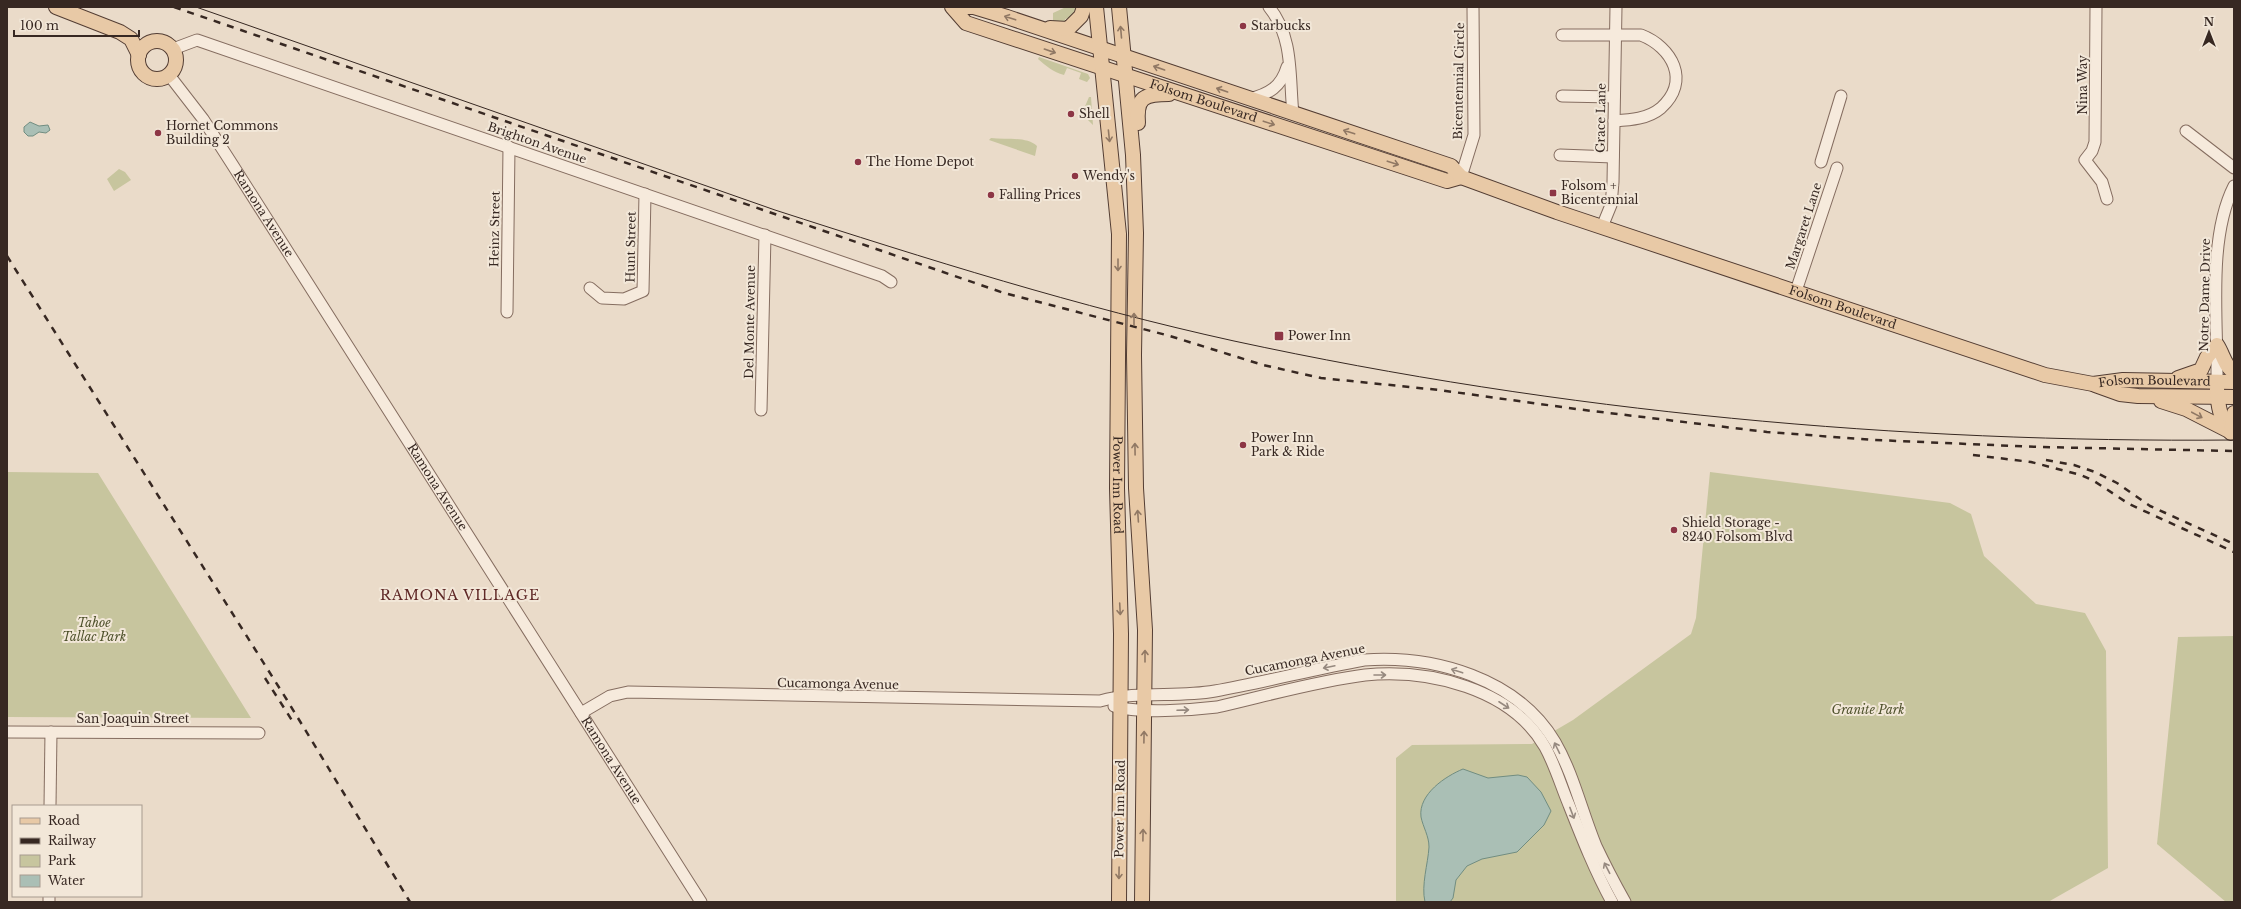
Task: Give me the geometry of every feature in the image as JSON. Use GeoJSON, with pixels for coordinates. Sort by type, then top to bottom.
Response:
{"type":"FeatureCollection","features":[{"type":"Feature","properties":{"kind":"main road"},"geometry":{"type":"LineString","coordinates":[[56,7],[120,32],[131,39],[139,54],[140,68],[148,77],[161,79],[169,75],[175,67],[176,61],[173,49],[168,45],[156,42],[80,7]]}},
{"type":"Feature","properties":{"kind":"main road","name":"Folsom Boulevard"},"geometry":{"type":"LineString","coordinates":[[952,7],[966,24],[1446,181],[1461,177]]}},
{"type":"Feature","properties":{"kind":"main road","name":"Folsom Boulevard"},"geometry":{"type":"LineString","coordinates":[[964,7],[980,9],[1100,48],[1451,166],[1461,177],[1602,227],[2023,368],[2064,379],[2093,384],[2123,380],[2217,383],[2234,382]]}},
{"type":"Feature","properties":{"kind":"main road"},"geometry":{"type":"LineString","coordinates":[[1038,28],[1068,29],[1081,16],[1084,7]]}},
{"type":"Feature","properties":{"kind":"main road","name":"Power Inn Road"},"geometry":{"type":"LineString","coordinates":[[1096,7],[1118,234],[1117,488],[1121,702],[1118,902]]}},
{"type":"Feature","properties":{"kind":"main road","name":"Power Inn Road"},"geometry":{"type":"LineString","coordinates":[[1119,7],[1133,155],[1136,233],[1134,355],[1136,480],[1144,587],[1145,695],[1142,902]]}},
{"type":"Feature","properties":{"kind":"main road"},"geometry":{"type":"LineString","coordinates":[[139,54],[145,46],[156,42]]}},
{"type":"Feature","properties":{"kind":"main road"},"geometry":{"type":"LineString","coordinates":[[1133,155],[1140,149],[1137,109],[1141,100],[1155,94],[1182,95]]}},
{"type":"Feature","properties":{"kind":"main road"},"geometry":{"type":"LineString","coordinates":[[2156,381],[2184,377],[2201,370],[2207,357],[2217,345],[2224,356],[2226,364],[2234,372]]}},
{"type":"Feature","properties":{"kind":"main road"},"geometry":{"type":"LineString","coordinates":[[2217,383],[2223,422],[2232,434]]}},
{"type":"Feature","properties":{"kind":"main road"},"geometry":{"type":"LineString","coordinates":[[2093,384],[2120,394],[2148,396],[2234,397]]}},
{"type":"Feature","properties":{"kind":"main road"},"geometry":{"type":"LineString","coordinates":[[2148,396],[2186,409],[2232,434]]}},
{"type":"Feature","properties":{"kind":"main road"},"geometry":{"type":"LineString","coordinates":[[2232,434],[2234,413]]}},
{"type":"Feature","properties":{"kind":"street"},"geometry":{"type":"LineString","coordinates":[[1269,7],[1282,26],[1290,57],[1293,114]]}},
{"type":"Feature","properties":{"kind":"street","name":"Bicentennial Circle"},"geometry":{"type":"LineString","coordinates":[[1461,177],[1474,134],[1473,7]]}},
{"type":"Feature","properties":{"kind":"street","name":"Grace Lane"},"geometry":{"type":"LineString","coordinates":[[1602,227],[1611,205],[1616,7]]}},
{"type":"Feature","properties":{"kind":"street","name":"Nina Way"},"geometry":{"type":"LineString","coordinates":[[2096,7],[2095,142],[2092,151],[2085,160],[2102,182],[2107,199]]}},
{"type":"Feature","properties":{"kind":"street"},"geometry":{"type":"LineString","coordinates":[[1562,35],[1641,35],[1653,40],[1663,48],[1671,58],[1676,75],[1673,91],[1660,108],[1639,118],[1614,121]]}},
{"type":"Feature","properties":{"kind":"street","name":"Brighton Avenue"},"geometry":{"type":"LineString","coordinates":[[173,49],[197,40],[765,235],[882,276],[891,282]]}},
{"type":"Feature","properties":{"kind":"street"},"geometry":{"type":"LineString","coordinates":[[1249,99],[1260,96],[1278,87],[1290,57]]}},
{"type":"Feature","properties":{"kind":"street","name":"Ramona Avenue"},"geometry":{"type":"LineString","coordinates":[[169,75],[203,119],[232,164],[701,902]]}},
{"type":"Feature","properties":{"kind":"street"},"geometry":{"type":"LineString","coordinates":[[1562,96],[1614,97]]}},
{"type":"Feature","properties":{"kind":"street"},"geometry":{"type":"LineString","coordinates":[[1821,162],[1841,96]]}},
{"type":"Feature","properties":{"kind":"street"},"geometry":{"type":"LineString","coordinates":[[2186,131],[2234,168]]}},
{"type":"Feature","properties":{"kind":"street","name":"Heinz Street"},"geometry":{"type":"LineString","coordinates":[[507,312],[509,147]]}},
{"type":"Feature","properties":{"kind":"street"},"geometry":{"type":"LineString","coordinates":[[1560,155],[1613,157]]}},
{"type":"Feature","properties":{"kind":"street","name":"Margaret Lane"},"geometry":{"type":"LineString","coordinates":[[1796,291],[1837,168]]}},
{"type":"Feature","properties":{"kind":"street","name":"Notre Dame Drive"},"geometry":{"type":"LineString","coordinates":[[2217,383],[2219,236],[2226,204],[2234,186]]}},
{"type":"Feature","properties":{"kind":"street","name":"Hunt Street"},"geometry":{"type":"LineString","coordinates":[[590,288],[602,298],[624,299],[643,291],[645,194]]}},
{"type":"Feature","properties":{"kind":"street","name":"Del Monte Avenue"},"geometry":{"type":"LineString","coordinates":[[761,410],[765,235]]}},
{"type":"Feature","properties":{"kind":"street","name":"Cucamonga Avenue"},"geometry":{"type":"LineString","coordinates":[[1121,702],[1145,695],[1215,691],[1345,664],[1374,660],[1426,662],[1471,675],[1492,685],[1520,703],[1546,729],[1563,758],[1596,846],[1625,902]]}},
{"type":"Feature","properties":{"kind":"street","name":"Cucamonga Avenue"},"geometry":{"type":"LineString","coordinates":[[581,713],[610,696],[628,692],[1100,701],[1121,702],[1144,709],[1182,710],[1217,707],[1349,678],[1375,675],[1425,677],[1466,687],[1502,703],[1534,730],[1546,748],[1586,848],[1612,902]]}},
{"type":"Feature","properties":{"kind":"street","name":"San Joaquin Street"},"geometry":{"type":"LineString","coordinates":[[7,732],[259,733]]}},
{"type":"Feature","properties":{"kind":"street"},"geometry":{"type":"LineString","coordinates":[[50,805],[51,732]]}},
{"type":"Feature","properties":{"kind":"green space"},"geometry":{"type":"Polygon","coordinates":[[[1066,7],[1077,7],[1077,10],[1070,18],[1065,19],[1065,21],[1053,22],[1053,13],[1066,7]]]}},
{"type":"Feature","properties":{"kind":"green space"},"geometry":{"type":"Polygon","coordinates":[[[1039,57],[1088,74],[1090,78],[1087,82],[1079,79],[1081,73],[1067,68],[1064,75],[1060,74],[1044,64],[1038,59],[1039,57]]]}},
{"type":"Feature","properties":{"kind":"green space"},"geometry":{"type":"Polygon","coordinates":[[[1089,97],[1091,97],[1093,125],[1086,118],[1083,111],[1089,97]]]}},
{"type":"Feature","properties":{"kind":"green space"},"geometry":{"type":"Polygon","coordinates":[[[991,138],[1022,140],[1033,143],[1037,146],[1035,156],[989,140],[991,138]]]}},
{"type":"Feature","properties":{"kind":"green space"},"geometry":{"type":"Polygon","coordinates":[[[119,169],[125,172],[131,180],[114,191],[107,179],[119,169]]]}},
{"type":"Feature","properties":{"kind":"green space","name":"Tahoe Tallac Park"},"geometry":{"type":"Polygon","coordinates":[[[7,472],[98,473],[251,718],[7,717],[7,472]]]}},
{"type":"Feature","properties":{"kind":"green space","name":"Granite Park"},"geometry":{"type":"Polygon","coordinates":[[[1710,472],[1950,503],[1971,514],[1984,556],[2036,604],[2085,613],[2106,651],[2108,868],[2048,902],[1396,902],[1396,758],[1412,745],[1532,744],[1573,720],[1691,634],[1696,618],[1710,472]]]}},
{"type":"Feature","properties":{"kind":"green space"},"geometry":{"type":"Polygon","coordinates":[[[2234,636],[2234,902],[2226,902],[2157,844],[2178,637],[2234,636]]]}},
{"type":"Feature","properties":{"kind":"water"},"geometry":{"type":"Polygon","coordinates":[[[30,122],[39,126],[48,125],[50,130],[46,133],[39,132],[33,136],[28,136],[24,132],[24,127],[30,122]]]}},
{"type":"Feature","properties":{"kind":"water"},"geometry":{"type":"Polygon","coordinates":[[[1463,769],[1488,778],[1518,775],[1527,777],[1541,792],[1551,811],[1544,825],[1517,852],[1482,859],[1467,866],[1456,880],[1453,898],[1450,902],[1425,902],[1424,882],[1429,847],[1421,817],[1421,809],[1428,794],[1434,787],[1449,776],[1463,769]]]}},
{"type":"Feature","properties":{"kind":"tram line"},"geometry":{"type":"LineString","coordinates":[[196,7],[775,210],[946,264],[1061,298],[1176,328],[1234,341],[1358,366],[1482,387],[1606,404],[1731,418],[1857,429],[1982,436],[2108,440],[2234,440]]}},
{"type":"Feature","properties":{"kind":"railway"},"geometry":{"type":"LineString","coordinates":[[174,7],[1004,293],[1170,336],[1263,365],[1321,378],[1439,390],[1576,409],[1767,432],[1875,440],[2039,447],[2234,451]]}},
{"type":"Feature","properties":{"kind":"railway"},"geometry":{"type":"LineString","coordinates":[[7,256],[287,700],[410,902]]}},
{"type":"Feature","properties":{"kind":"railway"},"geometry":{"type":"LineString","coordinates":[[1973,455],[2031,462],[2081,475],[2094,481],[2129,504],[2234,552]]}},
{"type":"Feature","properties":{"kind":"railway"},"geometry":{"type":"LineString","coordinates":[[2046,460],[2074,465],[2095,472],[2117,483],[2150,506],[2234,544]]}},
{"type":"Feature","properties":{"kind":"railway"},"geometry":{"type":"LineString","coordinates":[[265,678],[293,722]]}},
{"type":"Feature","properties":{"kind":"place","name":"Starbucks"},"geometry":{"type":"Point","coordinates":[1243,26]}},
{"type":"Feature","properties":{"kind":"place","name":"Shell"},"geometry":{"type":"Point","coordinates":[1071,114]}},
{"type":"Feature","properties":{"kind":"place","name":"Hornet Commons Building 2"},"geometry":{"type":"Point","coordinates":[158,133]}},
{"type":"Feature","properties":{"kind":"place","name":"The Home Depot"},"geometry":{"type":"Point","coordinates":[858,162]}},
{"type":"Feature","properties":{"kind":"place","name":"Wendy's"},"geometry":{"type":"Point","coordinates":[1075,176]}},
{"type":"Feature","properties":{"kind":"place","name":"Folsom + Bicentennial"},"geometry":{"type":"Point","coordinates":[1553,193]}},
{"type":"Feature","properties":{"kind":"place","name":"Falling Prices"},"geometry":{"type":"Point","coordinates":[991,195]}},
{"type":"Feature","properties":{"kind":"place","name":"Power Inn"},"geometry":{"type":"Point","coordinates":[1279,336]}},
{"type":"Feature","properties":{"kind":"place","name":"Power Inn Park & Ride"},"geometry":{"type":"Point","coordinates":[1243,445]}},
{"type":"Feature","properties":{"kind":"place","name":"Shield Storage - 8240 Folsom Blvd"},"geometry":{"type":"Point","coordinates":[1674,530]}},
{"type":"Feature","properties":{"kind":"district","name":"RAMONA VILLAGE"},"geometry":{"type":"Point","coordinates":[460,595]}}]}
